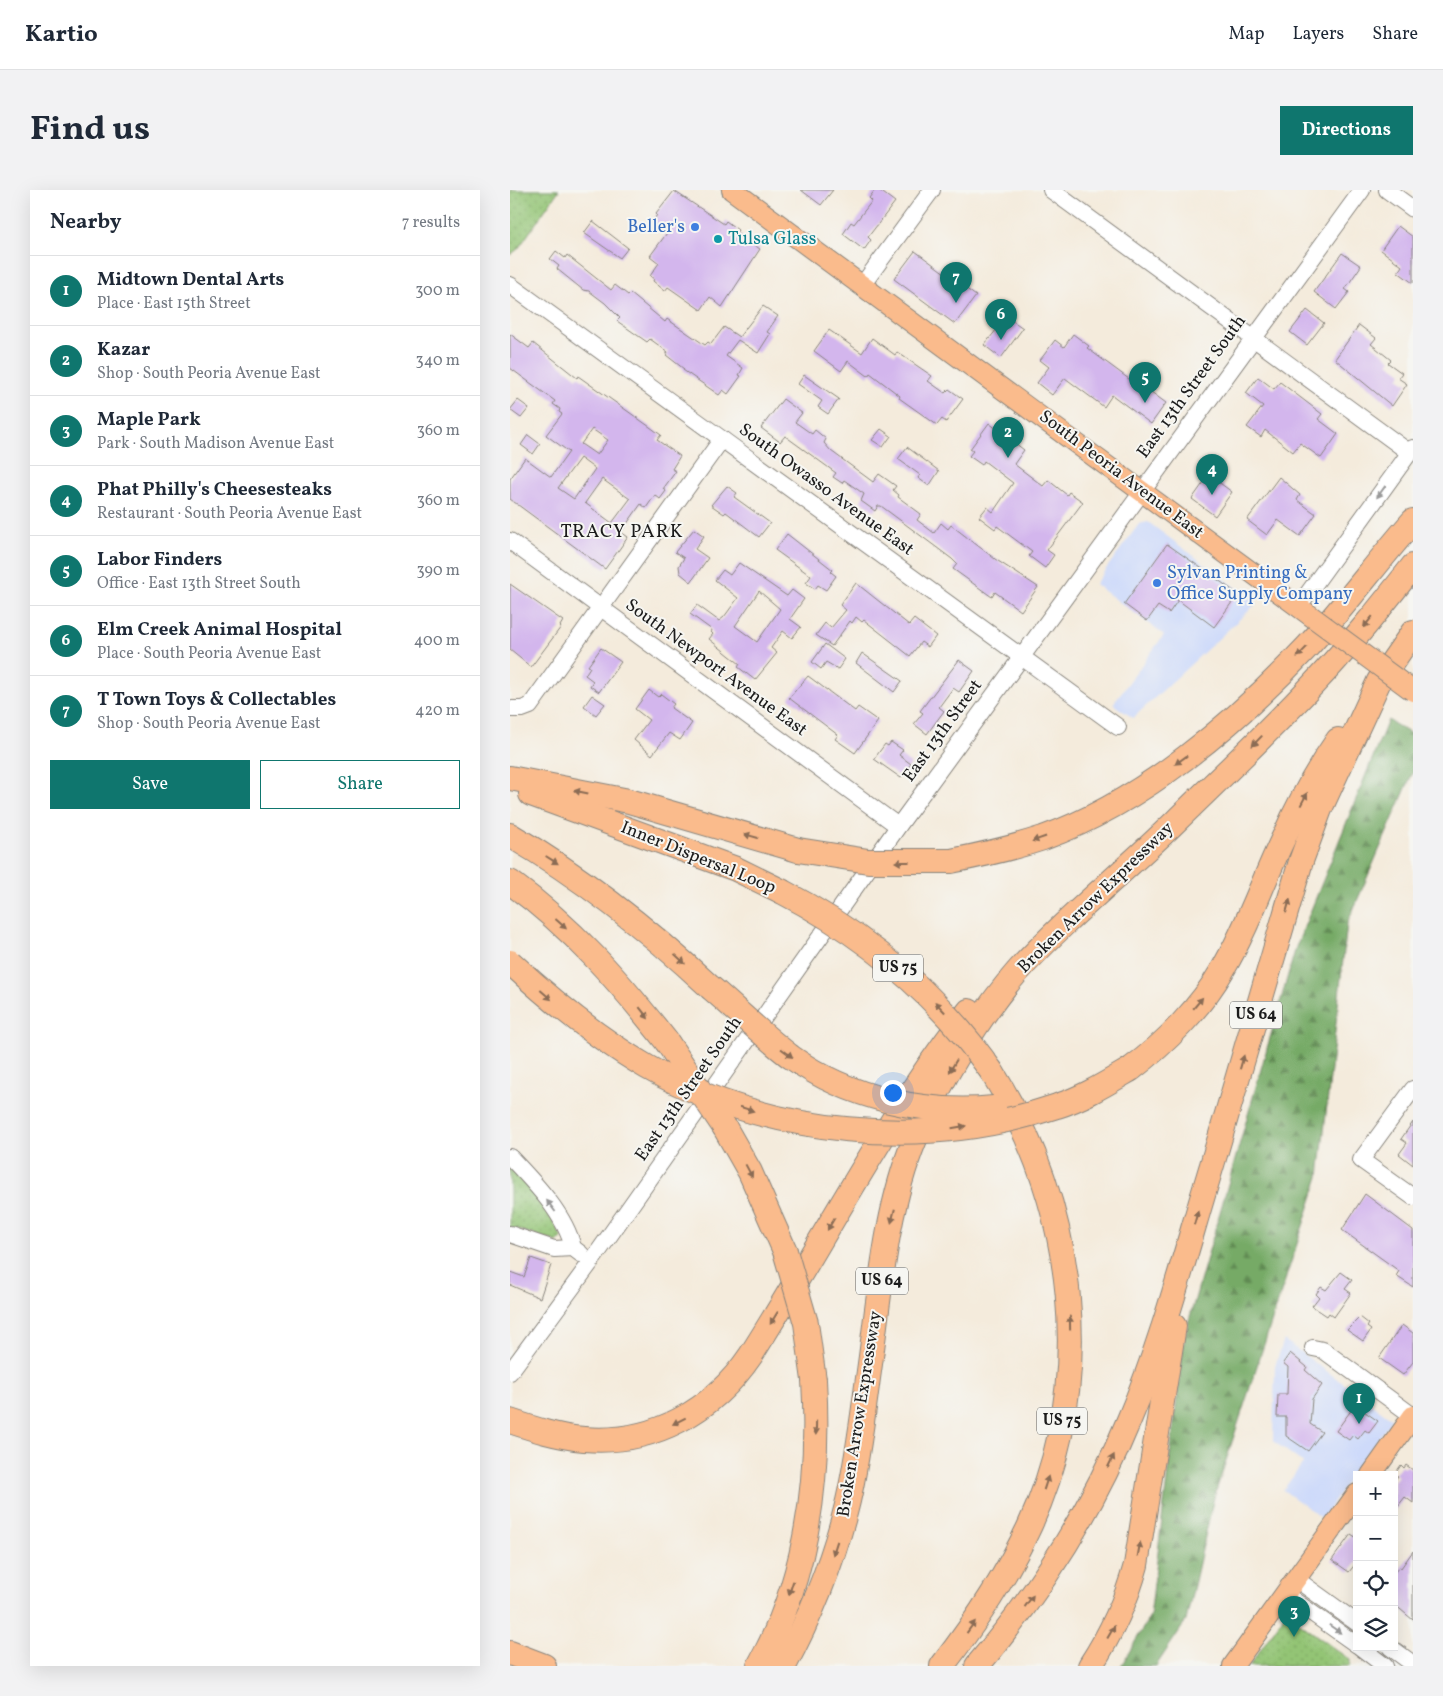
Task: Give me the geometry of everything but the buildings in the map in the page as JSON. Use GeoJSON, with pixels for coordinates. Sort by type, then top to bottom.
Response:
{"type":"FeatureCollection","features":[{"type":"Feature","properties":{"kind":"highway"},"geometry":{"type":"LineString","coordinates":[[510,778],[629,802],[798,850],[868,861],[951,861],[1011,848],[1066,829],[1119,801],[1176,764],[1229,723],[1278,677],[1308,645],[1413,521]]}},
{"type":"Feature","properties":{"kind":"highway","name":"Broken Arrow Expressway"},"geometry":{"type":"LineString","coordinates":[[784,1666],[816,1600],[836,1547],[848,1500],[890,1226],[915,1140],[948,1074],[981,1022],[1016,974],[1057,931],[1163,834],[1306,691],[1364,627],[1413,566]]}},
{"type":"Feature","properties":{"kind":"highway","name":"US 64"},"geometry":{"type":"LineString","coordinates":[[977,1666],[1036,1591],[1068,1542],[1095,1494],[1130,1418],[1182,1264],[1300,861],[1324,801],[1379,681],[1413,632]]}},
{"type":"Feature","properties":{"kind":"highway"},"geometry":{"type":"LineString","coordinates":[[510,962],[578,1021],[649,1068],[732,1105],[769,1116],[830,1128],[916,1131],[997,1121],[1058,1106],[1106,1084],[1165,1038],[1200,1002],[1223,969],[1243,930],[1284,835],[1323,762],[1379,681]]}},
{"type":"Feature","properties":{"kind":"highway","name":"Inner Dispersal Loop"},"geometry":{"type":"LineString","coordinates":[[510,787],[736,869],[816,910],[871,946],[908,976],[933,1000],[976,1049],[992,1072],[1034,1151],[1050,1200],[1066,1277],[1070,1337],[1064,1409],[1051,1466],[1031,1524],[988,1601],[942,1666]]}},
{"type":"Feature","properties":{"kind":"highway"},"geometry":{"type":"LineString","coordinates":[[510,835],[557,863],[600,893],[672,951],[773,1043],[813,1070],[865,1094],[928,1109],[970,1110],[1025,1104],[1069,1090],[1128,1066]]}},
{"type":"Feature","properties":{"kind":"highway"},"geometry":{"type":"LineString","coordinates":[[510,882],[557,920],[589,950],[622,984],[667,1042],[725,1128],[750,1172],[785,1251],[806,1323],[814,1380],[816,1452],[806,1532],[782,1618],[759,1666]]}},
{"type":"Feature","properties":{"kind":"highway"},"geometry":{"type":"LineString","coordinates":[[510,1421],[557,1435],[582,1439],[624,1438],[654,1432],[678,1422],[720,1394],[737,1376],[771,1324],[873,1152],[942,1046],[977,1001],[1057,931]]}},
{"type":"Feature","properties":{"kind":"highway"},"geometry":{"type":"LineString","coordinates":[[1090,1666],[1118,1618],[1128,1596],[1136,1565],[1169,1365],[1182,1264]]}},
{"type":"Feature","properties":{"kind":"highway"},"geometry":{"type":"LineString","coordinates":[[510,1654],[544,1666]]}},
{"type":"Feature","properties":{"kind":"main road","name":"South Peoria Avenue East"},"geometry":{"type":"LineString","coordinates":[[732,190],[863,284],[1413,691]]}},
{"type":"Feature","properties":{"kind":"main road"},"geometry":{"type":"LineString","coordinates":[[1373,1471],[1413,1416]]}},
{"type":"Feature","properties":{"kind":"main road"},"geometry":{"type":"LineString","coordinates":[[1233,1666],[1353,1500]]}},
{"type":"Feature","properties":{"kind":"street"},"geometry":{"type":"LineString","coordinates":[[863,284],[932,190]]}},
{"type":"Feature","properties":{"kind":"street"},"geometry":{"type":"LineString","coordinates":[[1051,190],[1411,450],[1304,611]]}},
{"type":"Feature","properties":{"kind":"street","name":"East 13th Street South"},"geometry":{"type":"LineString","coordinates":[[1022,658],[1253,337],[1362,190]]}},
{"type":"Feature","properties":{"kind":"street"},"geometry":{"type":"LineString","coordinates":[[1387,190],[1413,209]]}},
{"type":"Feature","properties":{"kind":"street","name":"South Owasso Avenue East"},"geometry":{"type":"LineString","coordinates":[[510,285],[1118,727]]}},
{"type":"Feature","properties":{"kind":"street"},"geometry":{"type":"LineString","coordinates":[[510,709],[530,706],[722,439]]}},
{"type":"Feature","properties":{"kind":"street","name":"South Newport Avenue East"},"geometry":{"type":"LineString","coordinates":[[510,541],[898,827]]}},
{"type":"Feature","properties":{"kind":"street","name":"East 13th Street"},"geometry":{"type":"LineString","coordinates":[[898,827],[1022,658]]}},
{"type":"Feature","properties":{"kind":"street","name":"East 13th Street South"},"geometry":{"type":"LineString","coordinates":[[510,1372],[592,1262],[898,827]]}},
{"type":"Feature","properties":{"kind":"street"},"geometry":{"type":"LineString","coordinates":[[1413,1089],[1361,1160],[1413,1197]]}},
{"type":"Feature","properties":{"kind":"street"},"geometry":{"type":"LineString","coordinates":[[510,1157],[531,1179],[570,1232],[573,1248]]}},
{"type":"Feature","properties":{"kind":"street"},"geometry":{"type":"LineString","coordinates":[[510,1234],[554,1249],[573,1248],[592,1262]]}},
{"type":"Feature","properties":{"kind":"street"},"geometry":{"type":"LineString","coordinates":[[1313,1348],[1323,1350],[1413,1416]]}},
{"type":"Feature","properties":{"kind":"street"},"geometry":{"type":"LineString","coordinates":[[1286,1592],[1353,1621]]}},
{"type":"Feature","properties":{"kind":"street"},"geometry":{"type":"LineString","coordinates":[[1286,1592],[1353,1642]]}},
{"type":"Feature","properties":{"kind":"street"},"geometry":{"type":"LineString","coordinates":[[1365,1651],[1385,1666]]}},
{"type":"Feature","properties":{"kind":"street"},"geometry":{"type":"LineString","coordinates":[[1395,1651],[1413,1664]]}},
{"type":"Feature","properties":{"kind":"shaded area"},"geometry":{"type":"Polygon","coordinates":[[[1148,522],[1257,603],[1133,718],[1113,704],[1164,635],[1095,584],[1139,524],[1148,522]]]}},
{"type":"Feature","properties":{"kind":"shaded area"},"geometry":{"type":"Polygon","coordinates":[[[1284,1340],[1392,1419],[1355,1471],[1353,1471],[1353,1474],[1322,1518],[1283,1490],[1303,1463],[1273,1441],[1275,1366],[1284,1340]]]}},
{"type":"Feature","properties":{"kind":"green space"},"geometry":{"type":"Polygon","coordinates":[[[510,190],[559,190],[518,249],[510,255],[510,190]]]}},
{"type":"Feature","properties":{"kind":"green space"},"geometry":{"type":"Polygon","coordinates":[[[1388,720],[1413,735],[1413,772],[1347,924],[1319,1177],[1214,1497],[1186,1621],[1156,1666],[1121,1666],[1150,1616],[1185,1334],[1296,947],[1388,720]]]}},
{"type":"Feature","properties":{"kind":"green space"},"geometry":{"type":"Polygon","coordinates":[[[510,1166],[546,1207],[562,1238],[557,1242],[510,1227],[510,1166]]]}},
{"type":"Feature","properties":{"kind":"green space"},"geometry":{"type":"Polygon","coordinates":[[[1286,1613],[1350,1660],[1350,1666],[1249,1666],[1286,1613]]]}},
{"type":"Feature","properties":{"kind":"place","name":"Beller's"},"geometry":{"type":"Point","coordinates":[695,227]}},
{"type":"Feature","properties":{"kind":"place","name":"Tulsa Glass"},"geometry":{"type":"Point","coordinates":[718,239]}},
{"type":"Feature","properties":{"kind":"place","name":"T Town Toys & Collectables"},"geometry":{"type":"Point","coordinates":[956,303]}},
{"type":"Feature","properties":{"kind":"place","name":"Elm Creek Animal Hospital"},"geometry":{"type":"Point","coordinates":[1001,340]}},
{"type":"Feature","properties":{"kind":"place","name":"Labor Finders"},"geometry":{"type":"Point","coordinates":[1145,403]}},
{"type":"Feature","properties":{"kind":"place","name":"Kazar"},"geometry":{"type":"Point","coordinates":[1008,458]}},
{"type":"Feature","properties":{"kind":"place","name":"Phat Philly's Cheesesteaks"},"geometry":{"type":"Point","coordinates":[1212,495]}},
{"type":"Feature","properties":{"kind":"place","name":"Sylvan Printing & Office Supply Company"},"geometry":{"type":"Point","coordinates":[1157,583]}},
{"type":"Feature","properties":{"kind":"place","name":"Midtown Dental Arts"},"geometry":{"type":"Point","coordinates":[1359,1424]}},
{"type":"Feature","properties":{"kind":"place","name":"Maple Park"},"geometry":{"type":"Point","coordinates":[1294,1637]}},
{"type":"Feature","properties":{"kind":"district","name":"TRACY PARK"},"geometry":{"type":"Point","coordinates":[622,532]}}]}
